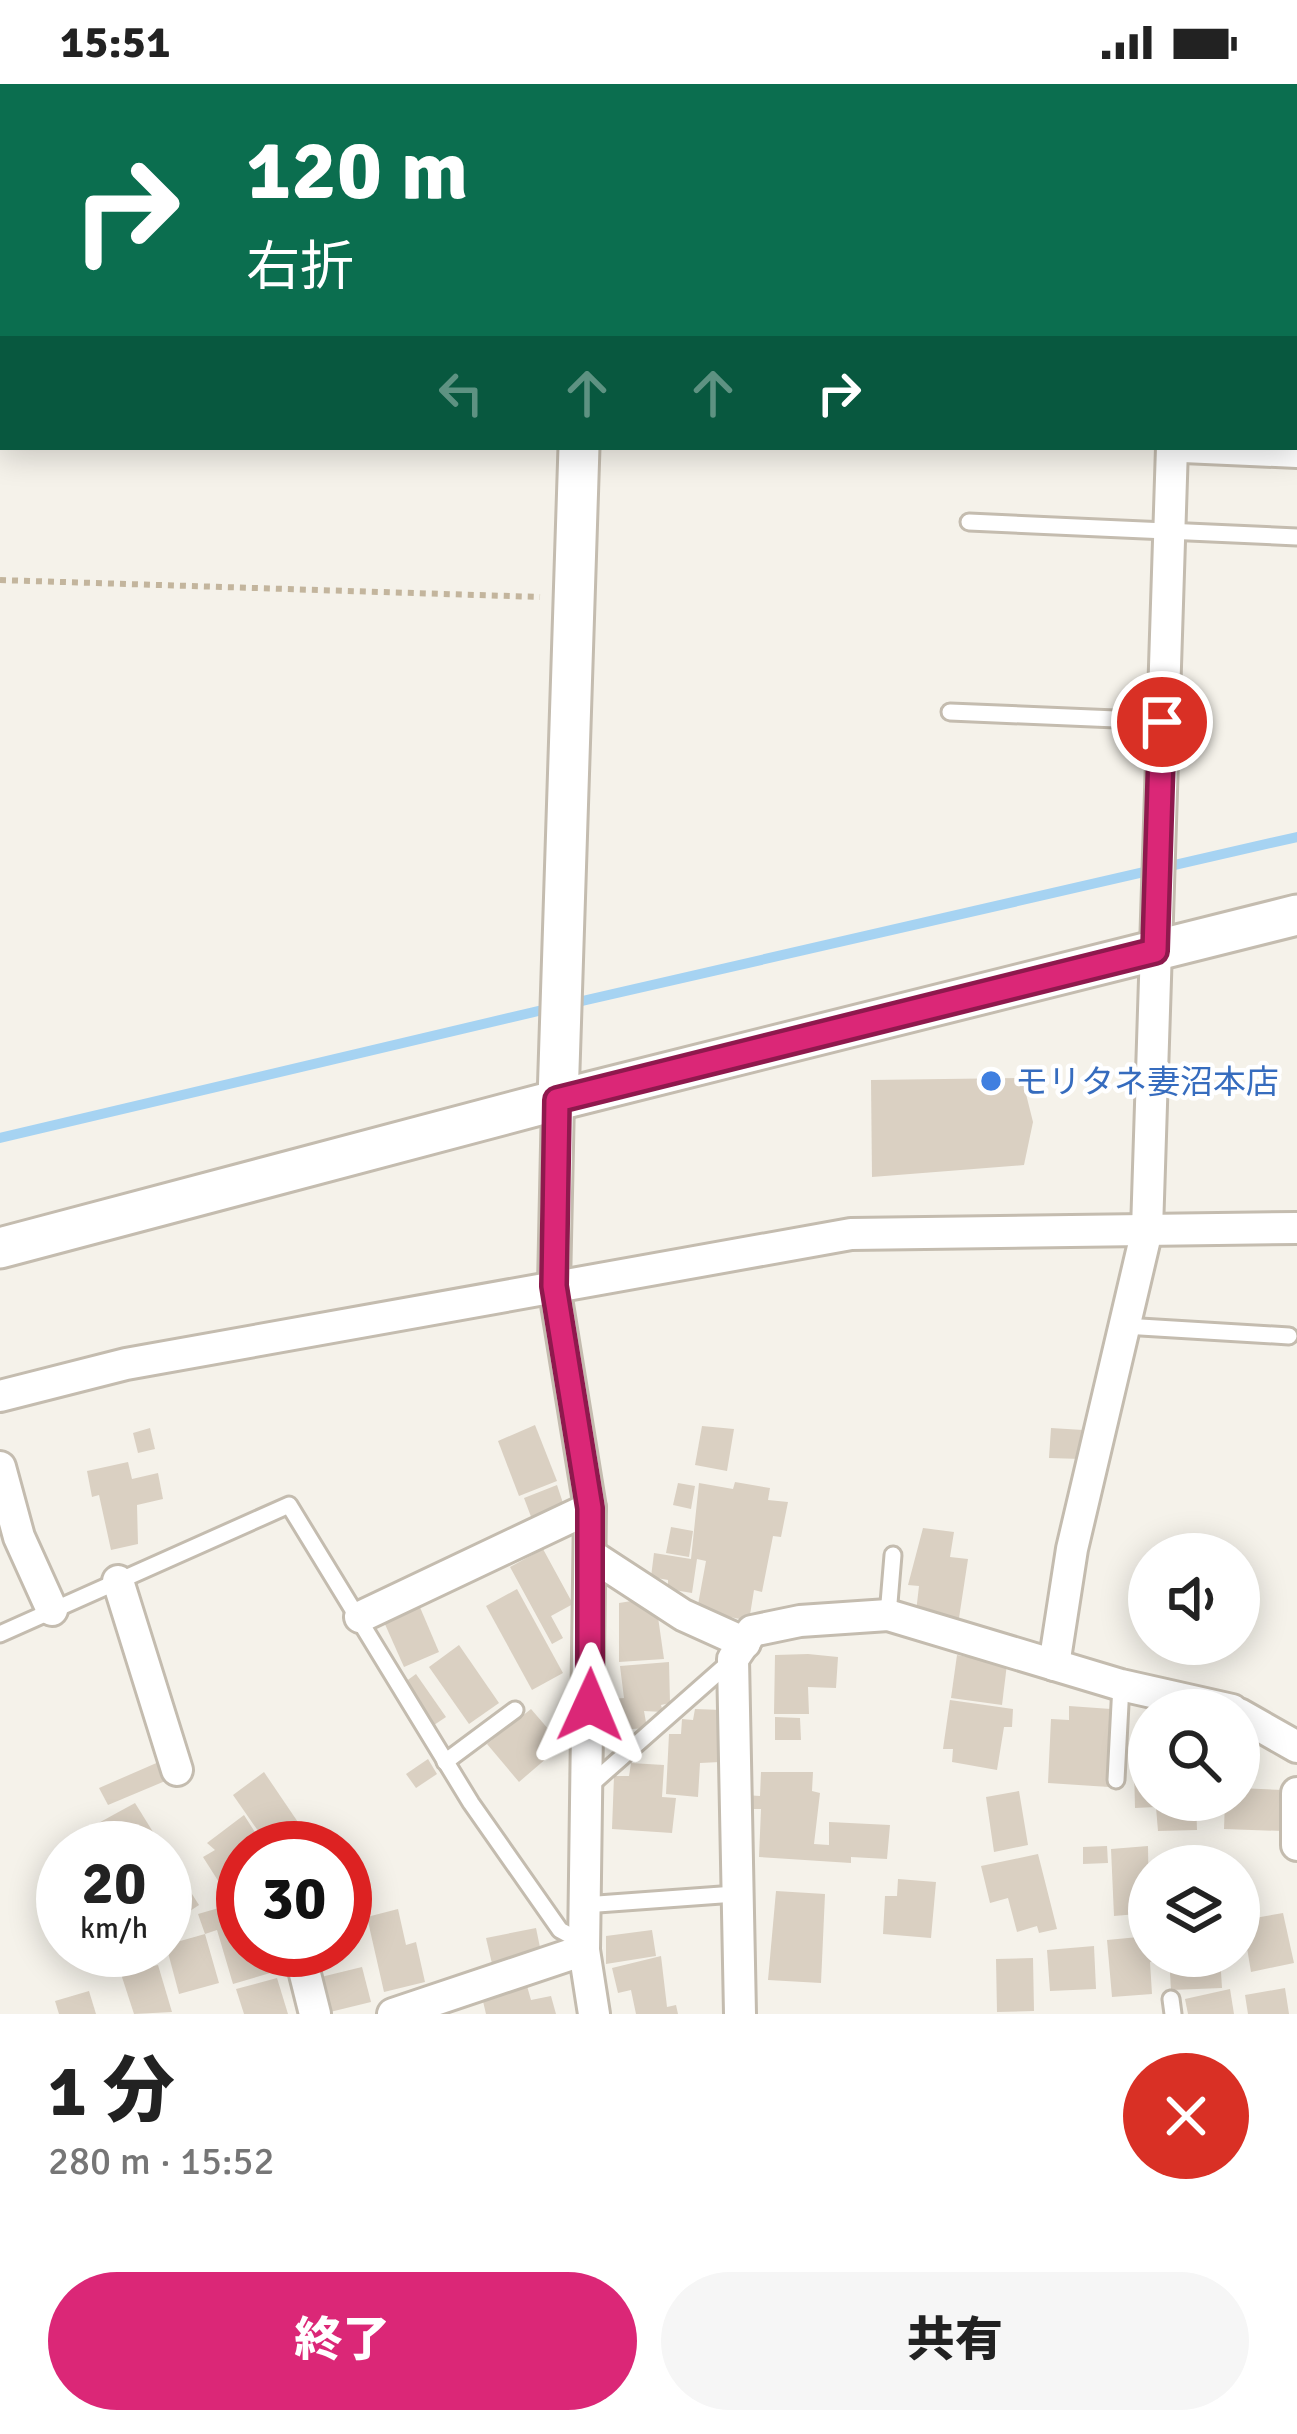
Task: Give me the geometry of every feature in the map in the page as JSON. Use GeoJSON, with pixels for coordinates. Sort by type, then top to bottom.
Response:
{"type":"FeatureCollection","features":[{"type":"Feature","properties":{"kind":"street"},"geometry":{"type":"LineString","coordinates":[[579,450],[554,1286],[590,1508],[584,1947],[593,2014]]}},
{"type":"Feature","properties":{"kind":"street"},"geometry":{"type":"LineString","coordinates":[[1054,1665],[1072,1549],[1148,1230],[1172,450]]}},
{"type":"Feature","properties":{"kind":"street"},"geometry":{"type":"LineString","coordinates":[[1251,450],[1297,452]]}},
{"type":"Feature","properties":{"kind":"street"},"geometry":{"type":"LineString","coordinates":[[0,1248],[557,1100],[1297,915]]}},
{"type":"Feature","properties":{"kind":"street"},"geometry":{"type":"LineString","coordinates":[[0,1396],[126,1364],[851,1234],[1297,1228]]}},
{"type":"Feature","properties":{"kind":"street"},"geometry":{"type":"LineString","coordinates":[[0,1467],[19,1537],[52,1610]]}},
{"type":"Feature","properties":{"kind":"street"},"geometry":{"type":"LineString","coordinates":[[360,1617],[590,1508]]}},
{"type":"Feature","properties":{"kind":"street"},"geometry":{"type":"LineString","coordinates":[[591,1555],[739,1651]]}},
{"type":"Feature","properties":{"kind":"street"},"geometry":{"type":"LineString","coordinates":[[118,1580],[177,1770]]}},
{"type":"Feature","properties":{"kind":"street"},"geometry":{"type":"LineString","coordinates":[[740,2014],[735,1894],[739,1651],[752,1631],[800,1621],[888,1615],[1138,1689]]}},
{"type":"Feature","properties":{"kind":"street"},"geometry":{"type":"LineString","coordinates":[[1260,1727],[1297,1748]]}},
{"type":"Feature","properties":{"kind":"street"},"geometry":{"type":"LineString","coordinates":[[1297,1793],[1297,1845]]}},
{"type":"Feature","properties":{"kind":"street"},"geometry":{"type":"LineString","coordinates":[[393,2014],[584,1947]]}},
{"type":"Feature","properties":{"kind":"street"},"geometry":{"type":"LineString","coordinates":[[306,1977],[315,2014]]}},
{"type":"Feature","properties":{"kind":"lane"},"geometry":{"type":"LineString","coordinates":[[969,522],[1297,537]]}},
{"type":"Feature","properties":{"kind":"lane"},"geometry":{"type":"LineString","coordinates":[[950,712],[1162,722]]}},
{"type":"Feature","properties":{"kind":"lane"},"geometry":{"type":"LineString","coordinates":[[1123,1326],[1288,1336]]}},
{"type":"Feature","properties":{"kind":"lane"},"geometry":{"type":"LineString","coordinates":[[0,1634],[289,1505],[446,1762],[560,1930],[584,1947]]}},
{"type":"Feature","properties":{"kind":"lane"},"geometry":{"type":"LineString","coordinates":[[888,1615],[892,1555]]}},
{"type":"Feature","properties":{"kind":"lane"},"geometry":{"type":"LineString","coordinates":[[587,1787],[739,1651]]}},
{"type":"Feature","properties":{"kind":"lane"},"geometry":{"type":"LineString","coordinates":[[1116,1780],[1121,1685]]}},
{"type":"Feature","properties":{"kind":"lane"},"geometry":{"type":"LineString","coordinates":[[446,1762],[515,1709]]}},
{"type":"Feature","properties":{"kind":"lane"},"geometry":{"type":"LineString","coordinates":[[584,1905],[735,1894]]}},
{"type":"Feature","properties":{"kind":"path"},"geometry":{"type":"LineString","coordinates":[[0,580],[574,598]]}},
{"type":"Feature","properties":{"kind":"building"},"geometry":{"type":"Polygon","coordinates":[[[1022,1078],[1033,1122],[1024,1165],[872,1177],[871,1080],[1022,1078]]]}},
{"type":"Feature","properties":{"kind":"building"},"geometry":{"type":"Polygon","coordinates":[[[535,1425],[557,1481],[519,1496],[498,1441],[535,1425]]]}},
{"type":"Feature","properties":{"kind":"building"},"geometry":{"type":"Polygon","coordinates":[[[702,1426],[734,1429],[727,1471],[695,1465],[702,1426]]]}},
{"type":"Feature","properties":{"kind":"building"},"geometry":{"type":"Polygon","coordinates":[[[150,1428],[155,1449],[138,1453],[133,1433],[150,1428]]]}},
{"type":"Feature","properties":{"kind":"building"},"geometry":{"type":"Polygon","coordinates":[[[1051,1428],[1083,1430],[1081,1459],[1049,1458],[1051,1428]]]}},
{"type":"Feature","properties":{"kind":"building"},"geometry":{"type":"Polygon","coordinates":[[[128,1462],[132,1479],[158,1473],[163,1499],[137,1505],[138,1544],[111,1550],[99,1495],[92,1497],[87,1471],[128,1462]]]}},
{"type":"Feature","properties":{"kind":"building"},"geometry":{"type":"Polygon","coordinates":[[[735,1482],[770,1488],[768,1500],[788,1502],[781,1537],[773,1536],[762,1592],[754,1590],[749,1621],[697,1610],[706,1561],[697,1559],[692,1593],[668,1589],[668,1580],[651,1577],[654,1553],[691,1559],[699,1483],[733,1489],[735,1482]]]}},
{"type":"Feature","properties":{"kind":"building"},"geometry":{"type":"Polygon","coordinates":[[[678,1483],[695,1486],[691,1509],[673,1505],[678,1483]]]}},
{"type":"Feature","properties":{"kind":"building"},"geometry":{"type":"Polygon","coordinates":[[[557,1485],[565,1509],[533,1522],[524,1498],[557,1485]]]}},
{"type":"Feature","properties":{"kind":"building"},"geometry":{"type":"Polygon","coordinates":[[[671,1527],[693,1531],[689,1557],[666,1553],[671,1527]]]}},
{"type":"Feature","properties":{"kind":"building"},"geometry":{"type":"Polygon","coordinates":[[[923,1528],[954,1532],[950,1557],[968,1559],[959,1618],[916,1612],[919,1586],[908,1585],[923,1528]]]}},
{"type":"Feature","properties":{"kind":"building"},"geometry":{"type":"Polygon","coordinates":[[[543,1549],[573,1604],[551,1616],[563,1638],[552,1644],[510,1567],[543,1549]]]}},
{"type":"Feature","properties":{"kind":"building"},"geometry":{"type":"Polygon","coordinates":[[[517,1589],[563,1673],[532,1690],[486,1606],[517,1589]]]}},
{"type":"Feature","properties":{"kind":"building"},"geometry":{"type":"Polygon","coordinates":[[[644,1599],[646,1612],[657,1610],[664,1659],[619,1662],[619,1603],[644,1599]]]}},
{"type":"Feature","properties":{"kind":"building"},"geometry":{"type":"Polygon","coordinates":[[[419,1605],[439,1652],[404,1667],[384,1622],[419,1605]]]}},
{"type":"Feature","properties":{"kind":"building"},"geometry":{"type":"Polygon","coordinates":[[[459,1645],[499,1703],[469,1724],[429,1667],[459,1645]]]}},
{"type":"Feature","properties":{"kind":"building"},"geometry":{"type":"Polygon","coordinates":[[[775,1655],[838,1657],[836,1688],[808,1687],[809,1714],[774,1714],[775,1655]]]}},
{"type":"Feature","properties":{"kind":"building"},"geometry":{"type":"Polygon","coordinates":[[[957,1655],[1007,1664],[1002,1705],[951,1698],[957,1655]]]}},
{"type":"Feature","properties":{"kind":"building"},"geometry":{"type":"Polygon","coordinates":[[[669,1662],[670,1703],[661,1705],[663,1712],[644,1711],[647,1728],[618,1730],[613,1699],[624,1698],[620,1666],[669,1662]]]}},
{"type":"Feature","properties":{"kind":"building"},"geometry":{"type":"Polygon","coordinates":[[[416,1674],[446,1717],[434,1725],[405,1682],[416,1674]]]}},
{"type":"Feature","properties":{"kind":"building"},"geometry":{"type":"Polygon","coordinates":[[[950,1700],[1013,1709],[1012,1727],[1004,1727],[997,1770],[952,1762],[953,1749],[943,1749],[950,1700]]]}},
{"type":"Feature","properties":{"kind":"building"},"geometry":{"type":"Polygon","coordinates":[[[1069,1706],[1111,1709],[1109,1787],[1048,1783],[1051,1719],[1069,1720],[1069,1706]]]}},
{"type":"Feature","properties":{"kind":"building"},"geometry":{"type":"Polygon","coordinates":[[[531,1709],[562,1745],[519,1782],[487,1744],[531,1709]]]}},
{"type":"Feature","properties":{"kind":"building"},"geometry":{"type":"Polygon","coordinates":[[[695,1709],[722,1710],[720,1762],[700,1763],[698,1797],[666,1794],[669,1734],[681,1734],[682,1719],[693,1720],[695,1709]]]}},
{"type":"Feature","properties":{"kind":"building"},"geometry":{"type":"Polygon","coordinates":[[[775,1717],[800,1718],[801,1740],[775,1740],[775,1717]]]}},
{"type":"Feature","properties":{"kind":"building"},"geometry":{"type":"Polygon","coordinates":[[[428,1759],[437,1774],[416,1788],[406,1774],[428,1759]]]}},
{"type":"Feature","properties":{"kind":"building"},"geometry":{"type":"Polygon","coordinates":[[[161,1761],[170,1779],[108,1805],[99,1788],[161,1761]]]}},
{"type":"Feature","properties":{"kind":"building"},"geometry":{"type":"Polygon","coordinates":[[[631,1763],[664,1765],[662,1797],[676,1798],[672,1833],[612,1829],[614,1776],[629,1776],[631,1763]]]}},
{"type":"Feature","properties":{"kind":"building"},"geometry":{"type":"Polygon","coordinates":[[[264,1772],[297,1821],[251,1821],[233,1795],[264,1772]]]}},
{"type":"Feature","properties":{"kind":"building"},"geometry":{"type":"Polygon","coordinates":[[[761,1772],[813,1772],[812,1791],[820,1793],[814,1844],[829,1845],[829,1822],[890,1825],[887,1859],[851,1857],[851,1863],[759,1857],[761,1809],[746,1809],[745,1795],[760,1796],[761,1772]]]}},
{"type":"Feature","properties":{"kind":"building"},"geometry":{"type":"Polygon","coordinates":[[[1260,1789],[1283,1790],[1283,1831],[1224,1829],[1224,1821],[1260,1821],[1260,1789]]]}},
{"type":"Feature","properties":{"kind":"building"},"geometry":{"type":"Polygon","coordinates":[[[1019,1791],[1028,1845],[994,1852],[986,1797],[1019,1791]]]}},
{"type":"Feature","properties":{"kind":"building"},"geometry":{"type":"Polygon","coordinates":[[[135,1803],[146,1821],[102,1821],[135,1803]]]}},
{"type":"Feature","properties":{"kind":"building"},"geometry":{"type":"Polygon","coordinates":[[[1157,1821],[1197,1821],[1197,1830],[1158,1831],[1157,1821]]]}},
{"type":"Feature","properties":{"kind":"building"},"geometry":{"type":"Polygon","coordinates":[[[216,1836],[216,1878],[203,1857],[215,1850],[207,1843],[216,1836]]]}},
{"type":"Feature","properties":{"kind":"building"},"geometry":{"type":"Polygon","coordinates":[[[1107,1846],[1108,1863],[1083,1864],[1083,1847],[1107,1846]]]}},
{"type":"Feature","properties":{"kind":"building"},"geometry":{"type":"Polygon","coordinates":[[[1128,1848],[1128,1915],[1114,1916],[1111,1849],[1128,1848]]]}},
{"type":"Feature","properties":{"kind":"building"},"geometry":{"type":"Polygon","coordinates":[[[1038,1854],[1057,1929],[1039,1933],[1037,1926],[1017,1932],[1008,1898],[990,1903],[981,1866],[1038,1854]]]}},
{"type":"Feature","properties":{"kind":"building"},"geometry":{"type":"Polygon","coordinates":[[[898,1879],[936,1882],[931,1938],[883,1934],[885,1896],[897,1896],[898,1879]]]}},
{"type":"Feature","properties":{"kind":"building"},"geometry":{"type":"Polygon","coordinates":[[[776,1891],[825,1894],[821,1983],[768,1980],[776,1891]]]}},
{"type":"Feature","properties":{"kind":"building"},"geometry":{"type":"Polygon","coordinates":[[[216,1909],[216,1930],[205,1934],[198,1914],[216,1909]]]}},
{"type":"Feature","properties":{"kind":"building"},"geometry":{"type":"Polygon","coordinates":[[[398,1909],[406,1945],[416,1942],[425,1982],[384,1992],[372,1939],[372,1916],[398,1909]]]}},
{"type":"Feature","properties":{"kind":"building"},"geometry":{"type":"Polygon","coordinates":[[[1283,1913],[1294,1963],[1260,1970],[1260,1917],[1283,1913]]]}},
{"type":"Feature","properties":{"kind":"building"},"geometry":{"type":"Polygon","coordinates":[[[536,1928],[542,1957],[493,1968],[486,1938],[536,1928]]]}},
{"type":"Feature","properties":{"kind":"building"},"geometry":{"type":"Polygon","coordinates":[[[652,1930],[656,1956],[606,1964],[606,1936],[652,1930]]]}},
{"type":"Feature","properties":{"kind":"building"},"geometry":{"type":"Polygon","coordinates":[[[205,1934],[219,1983],[179,1994],[174,1977],[192,1977],[192,1938],[205,1934]]]}},
{"type":"Feature","properties":{"kind":"building"},"geometry":{"type":"Polygon","coordinates":[[[1128,1938],[1128,1977],[1151,1977],[1152,1994],[1112,1997],[1107,1940],[1128,1938]]]}},
{"type":"Feature","properties":{"kind":"building"},"geometry":{"type":"Polygon","coordinates":[[[1094,1946],[1096,1989],[1050,1991],[1047,1950],[1094,1946]]]}},
{"type":"Feature","properties":{"kind":"building"},"geometry":{"type":"Polygon","coordinates":[[[661,1956],[667,2007],[676,2005],[678,2014],[636,2014],[631,1990],[618,1993],[612,1968],[661,1956]]]}},
{"type":"Feature","properties":{"kind":"building"},"geometry":{"type":"Polygon","coordinates":[[[1033,1958],[1034,2011],[997,2012],[996,1959],[1033,1958]]]}},
{"type":"Feature","properties":{"kind":"building"},"geometry":{"type":"Polygon","coordinates":[[[122,1977],[162,1977],[172,2012],[134,2014],[122,1977]]]}},
{"type":"Feature","properties":{"kind":"building"},"geometry":{"type":"Polygon","coordinates":[[[231,1977],[257,1977],[233,1984],[231,1977]]]}},
{"type":"Feature","properties":{"kind":"building"},"geometry":{"type":"Polygon","coordinates":[[[321,1977],[365,1977],[371,2002],[330,2012],[321,1977]]]}},
{"type":"Feature","properties":{"kind":"building"},"geometry":{"type":"Polygon","coordinates":[[[1170,1977],[1221,1977],[1222,1988],[1171,1990],[1170,1977]]]}},
{"type":"Feature","properties":{"kind":"building"},"geometry":{"type":"Polygon","coordinates":[[[277,1978],[288,2014],[244,2014],[236,1989],[277,1978]]]}},
{"type":"Feature","properties":{"kind":"building"},"geometry":{"type":"Polygon","coordinates":[[[527,1986],[531,2000],[551,1996],[556,2014],[486,2014],[482,1997],[527,1986]]]}},
{"type":"Feature","properties":{"kind":"building"},"geometry":{"type":"Polygon","coordinates":[[[1285,1988],[1289,2014],[1248,2014],[1245,1995],[1285,1988]]]}},
{"type":"Feature","properties":{"kind":"building"},"geometry":{"type":"Polygon","coordinates":[[[1230,1989],[1234,2014],[1188,2014],[1185,1999],[1230,1989]]]}},
{"type":"Feature","properties":{"kind":"building"},"geometry":{"type":"Polygon","coordinates":[[[89,1991],[96,2014],[59,2014],[55,2001],[89,1991]]]}},
{"type":"Feature","properties":{"kind":"waterway"},"geometry":{"type":"LineString","coordinates":[[569,1004],[1297,837]]}},
{"type":"Feature","properties":{"kind":"waterway"},"geometry":{"type":"LineString","coordinates":[[0,1138],[551,1008]]}},
{"type":"Feature","properties":{"kind":"place","name":"モリタネ妻沼本店"},"geometry":{"type":"Point","coordinates":[991,1081]}},
{"type":"Feature","properties":{"kind":"route"},"geometry":{"type":"LineString","coordinates":[[590,1705],[590,1508],[554,1286],[557,1100],[1155,951],[1162,722]]}}]}
